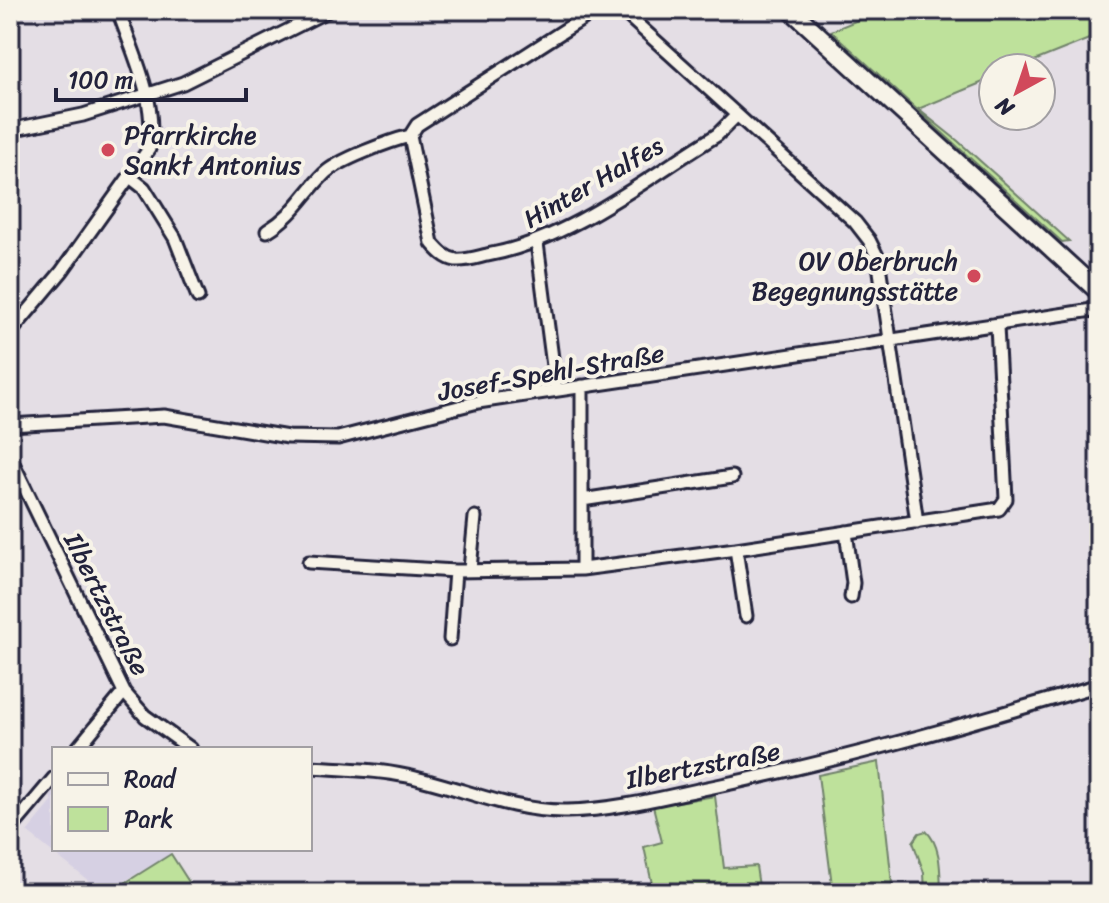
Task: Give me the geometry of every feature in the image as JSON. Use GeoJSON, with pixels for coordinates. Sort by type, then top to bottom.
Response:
{"type":"FeatureCollection","features":[{"type":"Feature","properties":{"kind":"main road"},"geometry":{"type":"LineString","coordinates":[[791,10],[1099,292]]}},
{"type":"Feature","properties":{"kind":"street"},"geometry":{"type":"LineString","coordinates":[[10,333],[62,271],[149,149],[154,127],[147,96],[118,10]]}},
{"type":"Feature","properties":{"kind":"street"},"geometry":{"type":"LineString","coordinates":[[10,130],[67,119],[147,96],[196,76],[329,10]]}},
{"type":"Feature","properties":{"kind":"street"},"geometry":{"type":"LineString","coordinates":[[267,231],[286,220],[326,171],[388,142],[410,136],[417,125],[596,10]]}},
{"type":"Feature","properties":{"kind":"street"},"geometry":{"type":"LineString","coordinates":[[617,10],[626,14],[855,222],[869,240],[878,258],[917,522]]}},
{"type":"Feature","properties":{"kind":"street","name":"Hinter Halfes"},"geometry":{"type":"LineString","coordinates":[[410,136],[432,243],[443,255],[458,261],[537,243],[569,227],[717,135],[736,116]]}},
{"type":"Feature","properties":{"kind":"street"},"geometry":{"type":"LineString","coordinates":[[130,177],[144,188],[175,238],[198,297]]}},
{"type":"Feature","properties":{"kind":"street"},"geometry":{"type":"LineString","coordinates":[[537,243],[556,389]]}},
{"type":"Feature","properties":{"kind":"street","name":"Josef-Spehl-Straße"},"geometry":{"type":"LineString","coordinates":[[10,425],[164,416],[288,437],[338,438],[478,402],[1099,309]]}},
{"type":"Feature","properties":{"kind":"street"},"geometry":{"type":"LineString","coordinates":[[309,562],[368,563],[455,571],[582,569],[999,509],[1006,499],[997,326]]}},
{"type":"Feature","properties":{"kind":"street"},"geometry":{"type":"LineString","coordinates":[[582,386],[582,569]]}},
{"type":"Feature","properties":{"kind":"street","name":"Ilbertzstraße"},"geometry":{"type":"LineString","coordinates":[[10,457],[124,692],[145,716],[188,747]]}},
{"type":"Feature","properties":{"kind":"street"},"geometry":{"type":"LineString","coordinates":[[582,500],[732,477]]}},
{"type":"Feature","properties":{"kind":"street"},"geometry":{"type":"LineString","coordinates":[[470,569],[475,517]]}},
{"type":"Feature","properties":{"kind":"street"},"geometry":{"type":"LineString","coordinates":[[846,532],[853,583],[851,597]]}},
{"type":"Feature","properties":{"kind":"street"},"geometry":{"type":"LineString","coordinates":[[736,549],[746,616]]}},
{"type":"Feature","properties":{"kind":"street"},"geometry":{"type":"LineString","coordinates":[[450,639],[455,571]]}},
{"type":"Feature","properties":{"kind":"street","name":"Ilbertzstraße"},"geometry":{"type":"LineString","coordinates":[[312,767],[370,770],[408,776],[534,810],[600,808],[827,762],[1099,685]]}},
{"type":"Feature","properties":{"kind":"street"},"geometry":{"type":"LineString","coordinates":[[79,747],[124,692]]}},
{"type":"Feature","properties":{"kind":"street"},"geometry":{"type":"LineString","coordinates":[[10,830],[52,780]]}},
{"type":"Feature","properties":{"kind":"shaded area"},"geometry":{"type":"Polygon","coordinates":[[[52,802],[52,851],[169,851],[171,854],[104,893],[27,832],[52,802]]]}},
{"type":"Feature","properties":{"kind":"green space"},"geometry":{"type":"Polygon","coordinates":[[[882,10],[1099,10],[1099,35],[1057,52],[977,52],[977,85],[918,109],[1069,241],[1062,242],[831,31],[882,10]]]}},
{"type":"Feature","properties":{"kind":"green space"},"geometry":{"type":"Polygon","coordinates":[[[879,762],[893,893],[833,893],[818,775],[879,762]]]}},
{"type":"Feature","properties":{"kind":"green space"},"geometry":{"type":"Polygon","coordinates":[[[715,796],[724,868],[756,866],[760,893],[654,893],[644,847],[662,842],[653,806],[715,796]]]}},
{"type":"Feature","properties":{"kind":"green space"},"geometry":{"type":"Polygon","coordinates":[[[926,831],[938,852],[941,893],[925,893],[924,873],[913,842],[919,833],[926,831]]]}},
{"type":"Feature","properties":{"kind":"green space"},"geometry":{"type":"Polygon","coordinates":[[[171,854],[196,893],[109,893],[171,854]]]}},
{"type":"Feature","properties":{"kind":"place","name":"Pfarrkirche Sankt Antonius"},"geometry":{"type":"Point","coordinates":[108,150]}},
{"type":"Feature","properties":{"kind":"place","name":"OV Oberbruch Begegnungsstätte"},"geometry":{"type":"Point","coordinates":[974,276]}}]}
